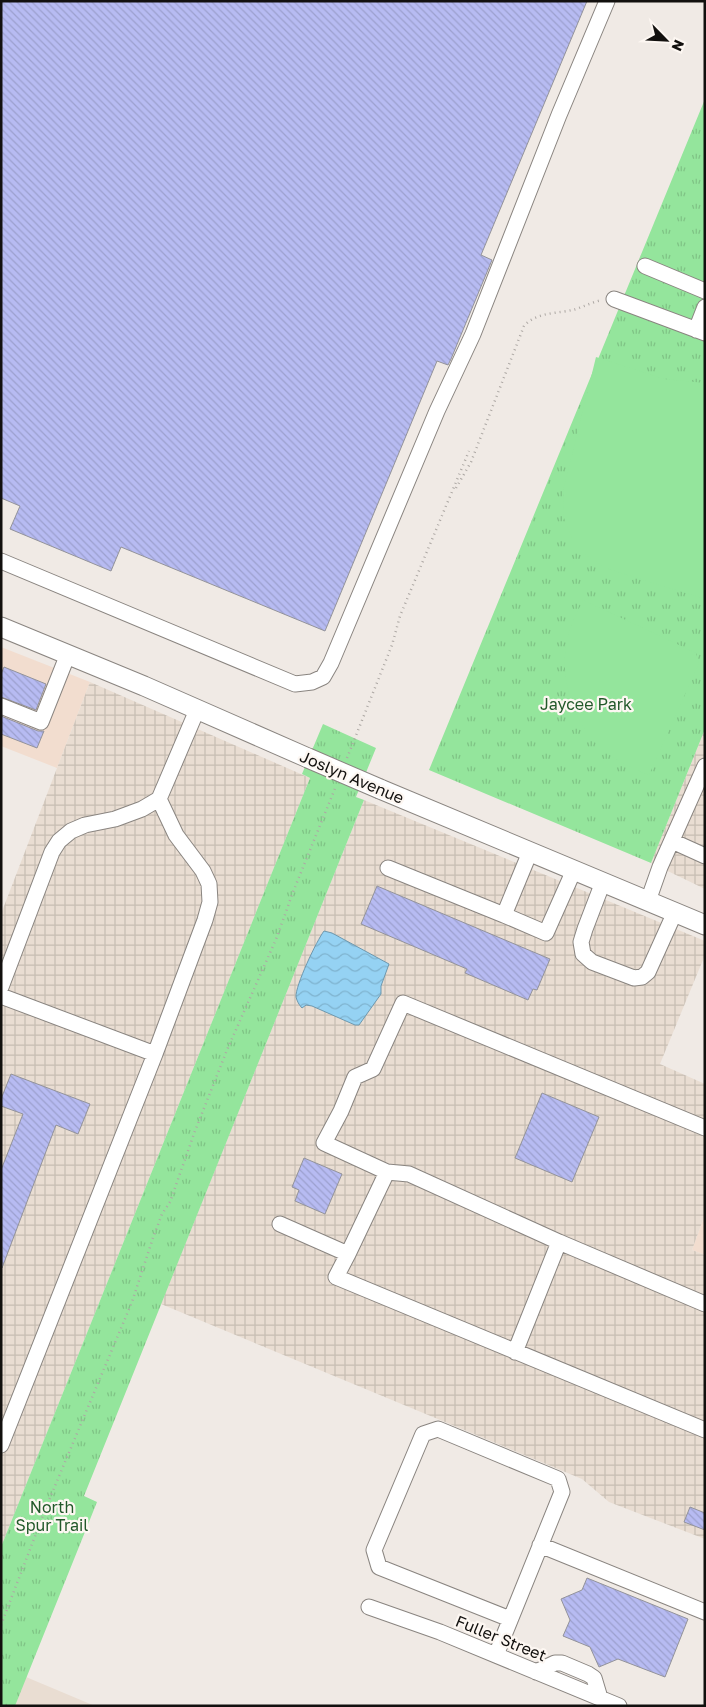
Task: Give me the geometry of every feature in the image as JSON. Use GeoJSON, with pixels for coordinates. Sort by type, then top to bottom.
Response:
{"type":"FeatureCollection","features":[{"type":"Feature","properties":{"kind":"main road","name":"Joslyn Avenue"},"geometry":{"type":"LineString","coordinates":[[2,631],[68,654],[380,789],[705,925]]}},
{"type":"Feature","properties":{"kind":"street"},"geometry":{"type":"LineString","coordinates":[[1,561],[295,684],[312,682],[323,677],[331,663],[437,411],[473,334],[559,115],[607,1]]}},
{"type":"Feature","properties":{"kind":"street"},"geometry":{"type":"LineString","coordinates":[[645,266],[705,291]]}},
{"type":"Feature","properties":{"kind":"street"},"geometry":{"type":"LineString","coordinates":[[614,299],[700,331],[705,307]]}},
{"type":"Feature","properties":{"kind":"street"},"geometry":{"type":"LineString","coordinates":[[1,706],[41,722],[68,654]]}},
{"type":"Feature","properties":{"kind":"street"},"geometry":{"type":"LineString","coordinates":[[1,987],[52,852],[59,841],[71,831],[85,825],[115,819],[160,799],[197,710]]}},
{"type":"Feature","properties":{"kind":"street"},"geometry":{"type":"LineString","coordinates":[[648,901],[705,766]]}},
{"type":"Feature","properties":{"kind":"street"},"geometry":{"type":"LineString","coordinates":[[1,1445],[155,1054],[210,902],[209,884],[203,871],[176,835],[160,799]]}},
{"type":"Feature","properties":{"kind":"street"},"geometry":{"type":"LineString","coordinates":[[672,841],[705,856]]}},
{"type":"Feature","properties":{"kind":"street"},"geometry":{"type":"LineString","coordinates":[[504,915],[530,852]]}},
{"type":"Feature","properties":{"kind":"street"},"geometry":{"type":"LineString","coordinates":[[388,868],[546,933],[574,870]]}},
{"type":"Feature","properties":{"kind":"street"},"geometry":{"type":"LineString","coordinates":[[603,882],[581,942],[583,954],[592,962],[634,978],[642,977],[648,972],[675,912]]}},
{"type":"Feature","properties":{"kind":"street"},"geometry":{"type":"LineString","coordinates":[[1,996],[155,1054]]}},
{"type":"Feature","properties":{"kind":"street"},"geometry":{"type":"LineString","coordinates":[[705,1128],[403,1004],[374,1069],[355,1077],[341,1111],[324,1143],[386,1172],[409,1174],[559,1242],[705,1304]]}},
{"type":"Feature","properties":{"kind":"street"},"geometry":{"type":"LineString","coordinates":[[386,1172],[336,1277],[705,1430]]}},
{"type":"Feature","properties":{"kind":"street"},"geometry":{"type":"LineString","coordinates":[[280,1224],[348,1254]]}},
{"type":"Feature","properties":{"kind":"street"},"geometry":{"type":"LineString","coordinates":[[516,1352],[559,1242]]}},
{"type":"Feature","properties":{"kind":"street"},"geometry":{"type":"LineString","coordinates":[[496,1655],[562,1492],[558,1479],[438,1429],[422,1434],[374,1550],[379,1567],[510,1618]]}},
{"type":"Feature","properties":{"kind":"street"},"geometry":{"type":"LineString","coordinates":[[540,1545],[705,1612]]}},
{"type":"Feature","properties":{"kind":"street","name":"Fuller Street"},"geometry":{"type":"LineString","coordinates":[[369,1606],[440,1632],[619,1706]]}},
{"type":"Feature","properties":{"kind":"path"},"geometry":{"type":"LineString","coordinates":[[452,493],[471,462],[522,330],[528,321],[559,311],[575,310],[600,300],[614,299]]}},
{"type":"Feature","properties":{"kind":"path"},"geometry":{"type":"LineString","coordinates":[[345,764],[392,645],[400,616],[469,451]]}},
{"type":"Feature","properties":{"kind":"path"},"geometry":{"type":"LineString","coordinates":[[1,1625],[47,1505],[129,1310],[153,1238],[162,1214],[170,1202],[198,1122],[227,1050],[278,937],[293,892],[338,782]]}},
{"type":"Feature","properties":{"kind":"path"},"geometry":{"type":"LineString","coordinates":[[703,1706],[705,1702]]}},
{"type":"Feature","properties":{"kind":"shaded area"},"geometry":{"type":"Polygon","coordinates":[[[1,647],[90,682],[57,768],[1,746],[1,647]]]}},
{"type":"Feature","properties":{"kind":"shaded area"},"geometry":{"type":"Polygon","coordinates":[[[90,682],[310,778],[1,1547],[1,914],[90,682]]]}},
{"type":"Feature","properties":{"kind":"shaded area"},"geometry":{"type":"Polygon","coordinates":[[[705,729],[705,889],[651,863],[705,729]]]}},
{"type":"Feature","properties":{"kind":"shaded area"},"geometry":{"type":"Polygon","coordinates":[[[364,800],[705,941],[705,955],[660,1064],[705,1084],[705,1214],[692,1250],[705,1255],[705,1539],[609,1502],[582,1479],[161,1304],[364,800]]]}},
{"type":"Feature","properties":{"kind":"shaded area"},"geometry":{"type":"Polygon","coordinates":[[[705,1214],[705,1255],[692,1250],[705,1214]]]}},
{"type":"Feature","properties":{"kind":"shaded area"},"geometry":{"type":"Polygon","coordinates":[[[26,1677],[95,1706],[15,1706],[26,1677]]]}},
{"type":"Feature","properties":{"kind":"green space","name":"Jaycee Park"},"geometry":{"type":"Polygon","coordinates":[[[705,99],[705,729],[651,863],[429,770],[705,99]]]}},
{"type":"Feature","properties":{"kind":"green space"},"geometry":{"type":"Polygon","coordinates":[[[596,357],[664,379],[705,383],[705,599],[605,568],[582,552],[572,538],[564,518],[563,491],[596,357]]]}},
{"type":"Feature","properties":{"kind":"green space"},"geometry":{"type":"Polygon","coordinates":[[[583,600],[696,653],[699,663],[649,775],[619,761],[602,749],[583,726],[576,713],[567,684],[565,654],[570,629],[583,600]]]}},
{"type":"Feature","properties":{"kind":"green space","name":"North Spur Trail"},"geometry":{"type":"Polygon","coordinates":[[[323,724],[376,748],[356,797],[364,800],[84,1496],[97,1502],[15,1706],[1,1706],[1,1547],[310,778],[302,774],[323,724]]]}},
{"type":"Feature","properties":{"kind":"water"},"geometry":{"type":"Polygon","coordinates":[[[324,931],[332,933],[389,964],[381,986],[381,994],[359,1025],[312,1006],[306,1005],[302,1008],[297,1000],[297,991],[303,974],[324,931]]]}},
{"type":"Feature","properties":{"kind":"building"},"geometry":{"type":"Polygon","coordinates":[[[1,1],[587,1],[481,255],[492,260],[451,359],[448,365],[437,361],[325,631],[121,547],[111,571],[10,529],[20,506],[1,498],[1,1]]]}},
{"type":"Feature","properties":{"kind":"building"},"geometry":{"type":"Polygon","coordinates":[[[4,667],[46,684],[36,710],[1,697],[1,674],[4,667]]]}},
{"type":"Feature","properties":{"kind":"building"},"geometry":{"type":"Polygon","coordinates":[[[1,716],[38,731],[44,731],[37,748],[1,734],[1,716]]]}},
{"type":"Feature","properties":{"kind":"building"},"geometry":{"type":"Polygon","coordinates":[[[377,886],[550,959],[537,990],[533,989],[528,1000],[465,973],[467,969],[361,924],[377,886]]]}},
{"type":"Feature","properties":{"kind":"building"},"geometry":{"type":"Polygon","coordinates":[[[11,1074],[90,1104],[78,1134],[56,1125],[2,1268],[1,1170],[23,1114],[1,1106],[1,1099],[11,1074]]]}},
{"type":"Feature","properties":{"kind":"building"},"geometry":{"type":"Polygon","coordinates":[[[542,1093],[599,1117],[572,1182],[515,1158],[542,1093]]]}},
{"type":"Feature","properties":{"kind":"building"},"geometry":{"type":"Polygon","coordinates":[[[304,1158],[342,1174],[325,1214],[295,1201],[299,1190],[292,1187],[304,1158]]]}},
{"type":"Feature","properties":{"kind":"building"},"geometry":{"type":"Polygon","coordinates":[[[690,1507],[705,1513],[705,1530],[684,1522],[690,1507]]]}},
{"type":"Feature","properties":{"kind":"building"},"geometry":{"type":"Polygon","coordinates":[[[587,1578],[688,1619],[665,1677],[618,1659],[599,1667],[590,1647],[563,1636],[570,1620],[561,1599],[582,1590],[587,1578]]]}}]}
